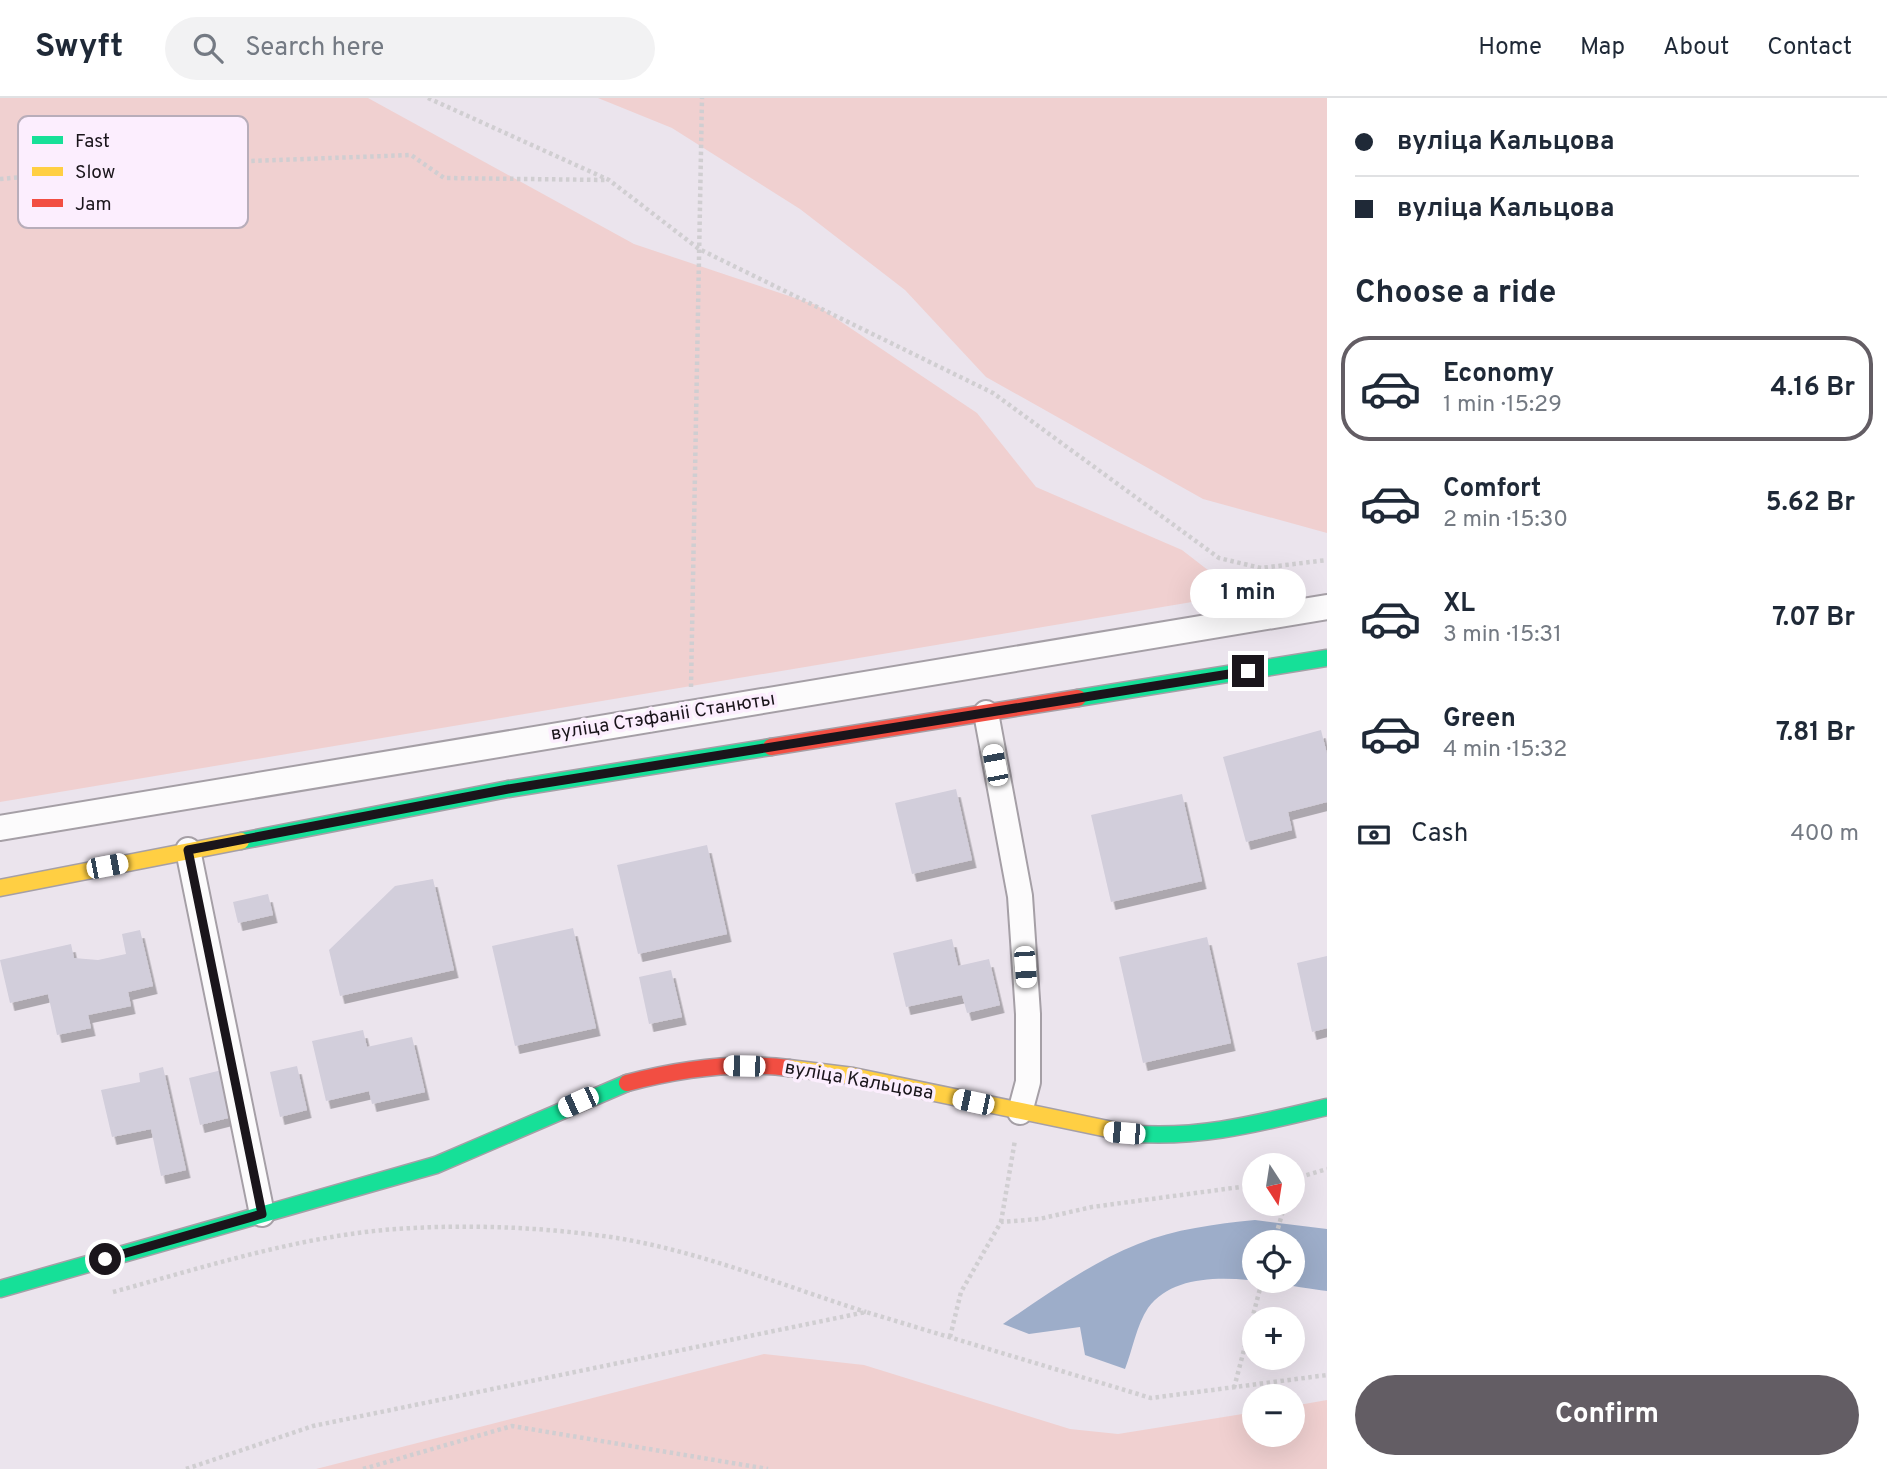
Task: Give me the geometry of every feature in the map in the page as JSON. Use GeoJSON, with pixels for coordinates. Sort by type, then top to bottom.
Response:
{"type":"FeatureCollection","features":[{"type":"Feature","properties":{"kind":"street","name":"вуліца Стэфаніі Станюты"},"geometry":{"type":"LineString","coordinates":[[0,828],[1327,607]]}},
{"type":"Feature","properties":{"kind":"street"},"geometry":{"type":"LineString","coordinates":[[0,888],[508,789],[1327,658]]}},
{"type":"Feature","properties":{"kind":"street"},"geometry":{"type":"LineString","coordinates":[[986,713],[1020,897],[1028,1014],[1027,1082],[1020,1112]]}},
{"type":"Feature","properties":{"kind":"street"},"geometry":{"type":"LineString","coordinates":[[188,850],[262,1214]]}},
{"type":"Feature","properties":{"kind":"street","name":"вуліца Кальцова"},"geometry":{"type":"LineString","coordinates":[[0,1289],[436,1165],[619,1085],[669,1072],[723,1066],[784,1067],[853,1076],[1104,1131],[1163,1137],[1233,1130],[1327,1107]]}},
{"type":"Feature","properties":{"kind":"path"},"geometry":{"type":"LineString","coordinates":[[428,98],[609,180],[699,249],[993,393],[1219,558],[1261,568],[1327,560]]}},
{"type":"Feature","properties":{"kind":"path"},"geometry":{"type":"LineString","coordinates":[[690,713],[702,98]]}},
{"type":"Feature","properties":{"kind":"path"},"geometry":{"type":"LineString","coordinates":[[248,161],[411,155],[444,178],[609,180]]}},
{"type":"Feature","properties":{"kind":"path"},"geometry":{"type":"LineString","coordinates":[[0,179],[18,177]]}},
{"type":"Feature","properties":{"kind":"path"},"geometry":{"type":"LineString","coordinates":[[950,1337],[961,1292],[1001,1222],[1020,1112]]}},
{"type":"Feature","properties":{"kind":"path"},"geometry":{"type":"LineString","coordinates":[[1306,1176],[1327,1170]]}},
{"type":"Feature","properties":{"kind":"path"},"geometry":{"type":"LineString","coordinates":[[1001,1222],[1039,1219],[1092,1207],[1242,1187]]}},
{"type":"Feature","properties":{"kind":"path"},"geometry":{"type":"LineString","coordinates":[[108,1293],[257,1253],[344,1236],[395,1230],[520,1227],[619,1238],[679,1252],[1151,1398],[1327,1375]]}},
{"type":"Feature","properties":{"kind":"path"},"geometry":{"type":"LineString","coordinates":[[1234,1388],[1259,1293]]}},
{"type":"Feature","properties":{"kind":"path"},"geometry":{"type":"LineString","coordinates":[[187,1469],[313,1426],[866,1312]]}},
{"type":"Feature","properties":{"kind":"path"},"geometry":{"type":"LineString","coordinates":[[363,1469],[512,1426],[768,1469]]}},
{"type":"Feature","properties":{"kind":"shaded area"},"geometry":{"type":"Polygon","coordinates":[[[0,98],[368,98],[634,244],[816,305],[977,413],[1036,487],[1182,550],[1213,574],[1210,599],[0,802],[0,98]]]}},
{"type":"Feature","properties":{"kind":"shaded area"},"geometry":{"type":"Polygon","coordinates":[[[598,98],[1327,98],[1327,533],[1203,499],[986,377],[905,290],[800,209],[672,128],[598,98]]]}},
{"type":"Feature","properties":{"kind":"shaded area"},"geometry":{"type":"Polygon","coordinates":[[[764,1354],[864,1365],[1070,1429],[1118,1434],[1242,1414],[1242,1447],[1305,1447],[1305,1404],[1327,1400],[1327,1469],[316,1469],[764,1354]]]}},
{"type":"Feature","properties":{"kind":"water"},"geometry":{"type":"Polygon","coordinates":[[[1255,1220],[1327,1229],[1327,1291],[1305,1288],[1305,1230],[1242,1230],[1242,1280],[1207,1280],[1184,1284],[1164,1293],[1144,1314],[1125,1369],[1085,1355],[1080,1327],[1029,1334],[1003,1324],[1086,1270],[1120,1252],[1152,1239],[1210,1225],[1255,1220]]]}},
{"type":"Feature","properties":{"kind":"building"},"geometry":{"type":"Polygon","coordinates":[[[1321,730],[1327,754],[1327,802],[1288,812],[1292,830],[1246,842],[1223,757],[1321,730]]]}},
{"type":"Feature","properties":{"kind":"building"},"geometry":{"type":"Polygon","coordinates":[[[956,789],[972,860],[912,874],[895,803],[956,789]]]}},
{"type":"Feature","properties":{"kind":"building"},"geometry":{"type":"Polygon","coordinates":[[[1182,794],[1202,881],[1111,902],[1091,815],[1182,794]]]}},
{"type":"Feature","properties":{"kind":"building"},"geometry":{"type":"Polygon","coordinates":[[[707,845],[727,934],[638,954],[617,865],[707,845]]]}},
{"type":"Feature","properties":{"kind":"building"},"geometry":{"type":"Polygon","coordinates":[[[433,879],[454,970],[340,996],[329,950],[395,886],[433,879]]]}},
{"type":"Feature","properties":{"kind":"building"},"geometry":{"type":"Polygon","coordinates":[[[268,894],[273,915],[238,923],[233,902],[268,894]]]}},
{"type":"Feature","properties":{"kind":"building"},"geometry":{"type":"Polygon","coordinates":[[[573,928],[596,1028],[515,1046],[492,946],[573,928]]]}},
{"type":"Feature","properties":{"kind":"building"},"geometry":{"type":"Polygon","coordinates":[[[140,930],[153,986],[128,992],[131,1006],[88,1015],[91,1028],[57,1035],[48,994],[10,1003],[0,960],[71,944],[74,958],[98,960],[126,954],[122,934],[140,930]]]}},
{"type":"Feature","properties":{"kind":"building"},"geometry":{"type":"Polygon","coordinates":[[[1207,937],[1231,1043],[1143,1063],[1119,957],[1207,937]]]}},
{"type":"Feature","properties":{"kind":"building"},"geometry":{"type":"Polygon","coordinates":[[[952,939],[958,966],[989,959],[1000,1005],[967,1013],[962,995],[906,1007],[893,953],[952,939]]]}},
{"type":"Feature","properties":{"kind":"building"},"geometry":{"type":"Polygon","coordinates":[[[1327,956],[1327,1028],[1312,1032],[1297,963],[1327,956]]]}},
{"type":"Feature","properties":{"kind":"building"},"geometry":{"type":"Polygon","coordinates":[[[671,970],[682,1017],[649,1024],[639,977],[671,970]]]}},
{"type":"Feature","properties":{"kind":"building"},"geometry":{"type":"Polygon","coordinates":[[[363,1030],[367,1047],[412,1037],[425,1092],[372,1104],[369,1091],[326,1101],[312,1041],[363,1030]]]}},
{"type":"Feature","properties":{"kind":"building"},"geometry":{"type":"Polygon","coordinates":[[[297,1066],[307,1110],[280,1117],[270,1072],[297,1066]]]}},
{"type":"Feature","properties":{"kind":"building"},"geometry":{"type":"Polygon","coordinates":[[[163,1067],[186,1170],[161,1176],[151,1129],[112,1137],[101,1090],[140,1082],[139,1073],[163,1067]]]}},
{"type":"Feature","properties":{"kind":"building"},"geometry":{"type":"Polygon","coordinates":[[[222,1070],[232,1117],[200,1125],[189,1078],[222,1070]]]}},
{"type":"Feature","properties":{"kind":"traffic: fast"},"geometry":{"type":"LineString","coordinates":[[1078,698],[1327,658]]}},
{"type":"Feature","properties":{"kind":"traffic: fast"},"geometry":{"type":"LineString","coordinates":[[241,841],[508,789],[771,747]]}},
{"type":"Feature","properties":{"kind":"traffic: fast"},"geometry":{"type":"LineString","coordinates":[[0,1289],[436,1165],[627,1083]]}},
{"type":"Feature","properties":{"kind":"traffic: fast"},"geometry":{"type":"LineString","coordinates":[[1127,1133],[1153,1135],[1228,1129],[1327,1107]]}},
{"type":"Feature","properties":{"kind":"traffic: slow"},"geometry":{"type":"LineString","coordinates":[[0,888],[241,841]]}},
{"type":"Feature","properties":{"kind":"traffic: slow"},"geometry":{"type":"LineString","coordinates":[[789,1068],[853,1076],[1127,1133]]}},
{"type":"Feature","properties":{"kind":"traffic: jam"},"geometry":{"type":"LineString","coordinates":[[771,747],[1078,698]]}},
{"type":"Feature","properties":{"kind":"traffic: jam"},"geometry":{"type":"LineString","coordinates":[[627,1083],[667,1074],[728,1066],[789,1068]]}},
{"type":"Feature","properties":{"kind":"route"},"geometry":{"type":"LineString","coordinates":[[105,1259],[262,1214],[188,850],[508,789],[1248,671]]}}]}
